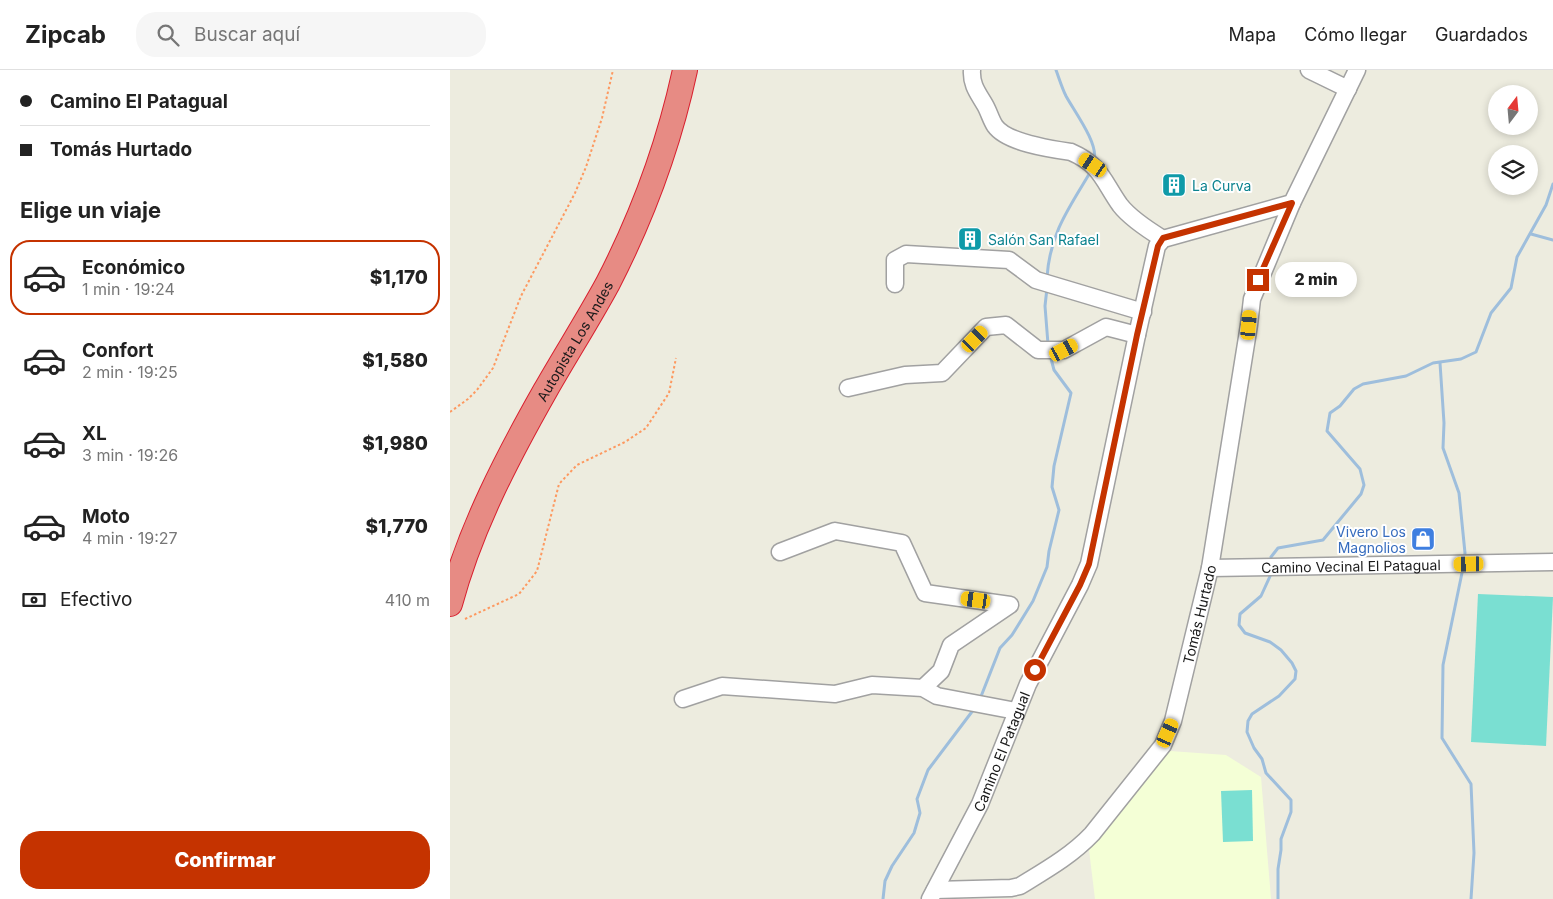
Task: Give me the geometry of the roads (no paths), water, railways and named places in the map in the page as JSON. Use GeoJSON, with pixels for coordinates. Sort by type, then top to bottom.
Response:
{"type":"FeatureCollection","features":[{"type":"Feature","properties":{"kind":"highway","name":"Autopista Los Andes"},"geometry":{"type":"LineString","coordinates":[[450,553],[474,495],[504,434],[538,372],[571,319],[606,254],[644,161],[670,70]]}},
{"type":"Feature","properties":{"kind":"highway","name":"Autopista Los Andes"},"geometry":{"type":"LineString","coordinates":[[458,612],[470,544],[512,452],[607,284],[634,228],[661,158],[685,70]]}},
{"type":"Feature","properties":{"kind":"street"},"geometry":{"type":"LineString","coordinates":[[972,70],[971,80],[975,91],[985,105],[996,127],[1011,139],[1071,152],[1095,166],[1122,207],[1150,231],[1163,238],[1292,203],[1357,70]]}},
{"type":"Feature","properties":{"kind":"street"},"geometry":{"type":"LineString","coordinates":[[1309,70],[1348,89]]}},
{"type":"Feature","properties":{"kind":"street","name":"Tomás Hurtado"},"geometry":{"type":"LineString","coordinates":[[932,894],[963,889],[999,890],[1020,886],[1068,856],[1092,834],[1163,745],[1173,722],[1210,568],[1252,298],[1292,203]]}},
{"type":"Feature","properties":{"kind":"street","name":"Camino El Patagual"},"geometry":{"type":"LineString","coordinates":[[932,894],[980,804],[1028,684],[1089,564],[1137,335],[1158,246],[1163,238]]}},
{"type":"Feature","properties":{"kind":"street"},"geometry":{"type":"LineString","coordinates":[[895,284],[895,260],[906,254],[1009,260],[1036,280],[1143,312]]}},
{"type":"Feature","properties":{"kind":"street"},"geometry":{"type":"LineString","coordinates":[[848,388],[905,376],[942,373],[986,327],[1006,325],[1038,350],[1064,350],[1106,327],[1137,335]]}},
{"type":"Feature","properties":{"kind":"street"},"geometry":{"type":"LineString","coordinates":[[780,552],[835,531],[902,543],[925,593],[1010,605],[951,645],[941,671],[923,688]]}},
{"type":"Feature","properties":{"kind":"street","name":"Camino Vecinal El Patagual"},"geometry":{"type":"LineString","coordinates":[[1210,568],[1553,562]]}},
{"type":"Feature","properties":{"kind":"street"},"geometry":{"type":"LineString","coordinates":[[683,699],[722,686],[835,694],[872,685],[923,688],[937,696],[1016,711]]}},
{"type":"Feature","properties":{"kind":"waterway"},"geometry":{"type":"LineString","coordinates":[[1056,70],[1066,96],[1093,145],[1094,160]]}},
{"type":"Feature","properties":{"kind":"waterway"},"geometry":{"type":"LineString","coordinates":[[1047,277],[1056,234],[1068,209],[1091,171]]}},
{"type":"Feature","properties":{"kind":"waterway"},"geometry":{"type":"LineString","coordinates":[[1271,557],[1278,548],[1323,540],[1361,494],[1364,485],[1360,469],[1327,431],[1330,413],[1340,406],[1354,389],[1363,384],[1406,376],[1433,363],[1461,359],[1476,352],[1491,313],[1511,288],[1517,257],[1546,205],[1553,184]]}},
{"type":"Feature","properties":{"kind":"waterway"},"geometry":{"type":"LineString","coordinates":[[1531,234],[1553,240]]}},
{"type":"Feature","properties":{"kind":"waterway"},"geometry":{"type":"LineString","coordinates":[[1047,288],[1045,306],[1048,344]]}},
{"type":"Feature","properties":{"kind":"waterway"},"geometry":{"type":"LineString","coordinates":[[980,699],[1000,648],[1012,635],[1033,601],[1047,567],[1059,510],[1052,487],[1054,466],[1071,393],[1054,370],[1050,355]]}},
{"type":"Feature","properties":{"kind":"waterway"},"geometry":{"type":"LineString","coordinates":[[1440,363],[1444,423],[1443,448],[1459,493],[1465,553],[1464,560]]}},
{"type":"Feature","properties":{"kind":"waterway"},"geometry":{"type":"LineString","coordinates":[[1463,568],[1443,665],[1442,738],[1471,784],[1474,853],[1471,899]]}},
{"type":"Feature","properties":{"kind":"waterway"},"geometry":{"type":"LineString","coordinates":[[1271,574],[1261,596],[1240,614],[1239,625],[1245,633],[1270,642],[1281,650],[1296,671],[1295,679],[1279,696],[1252,714],[1248,721],[1247,732],[1254,748],[1262,759],[1266,773],[1291,800],[1291,812],[1281,839],[1278,899]]}},
{"type":"Feature","properties":{"kind":"waterway"},"geometry":{"type":"LineString","coordinates":[[883,899],[885,881],[892,866],[914,833],[920,813],[917,799],[928,770],[974,709]]}},
{"type":"Feature","properties":{"kind":"place","name":"La Curva"},"geometry":{"type":"Point","coordinates":[1174,185]}},
{"type":"Feature","properties":{"kind":"place","name":"Salón San Rafael"},"geometry":{"type":"Point","coordinates":[970,239]}},
{"type":"Feature","properties":{"kind":"place","name":"Vivero Los Magnolios"},"geometry":{"type":"Point","coordinates":[1423,539]}}]}
